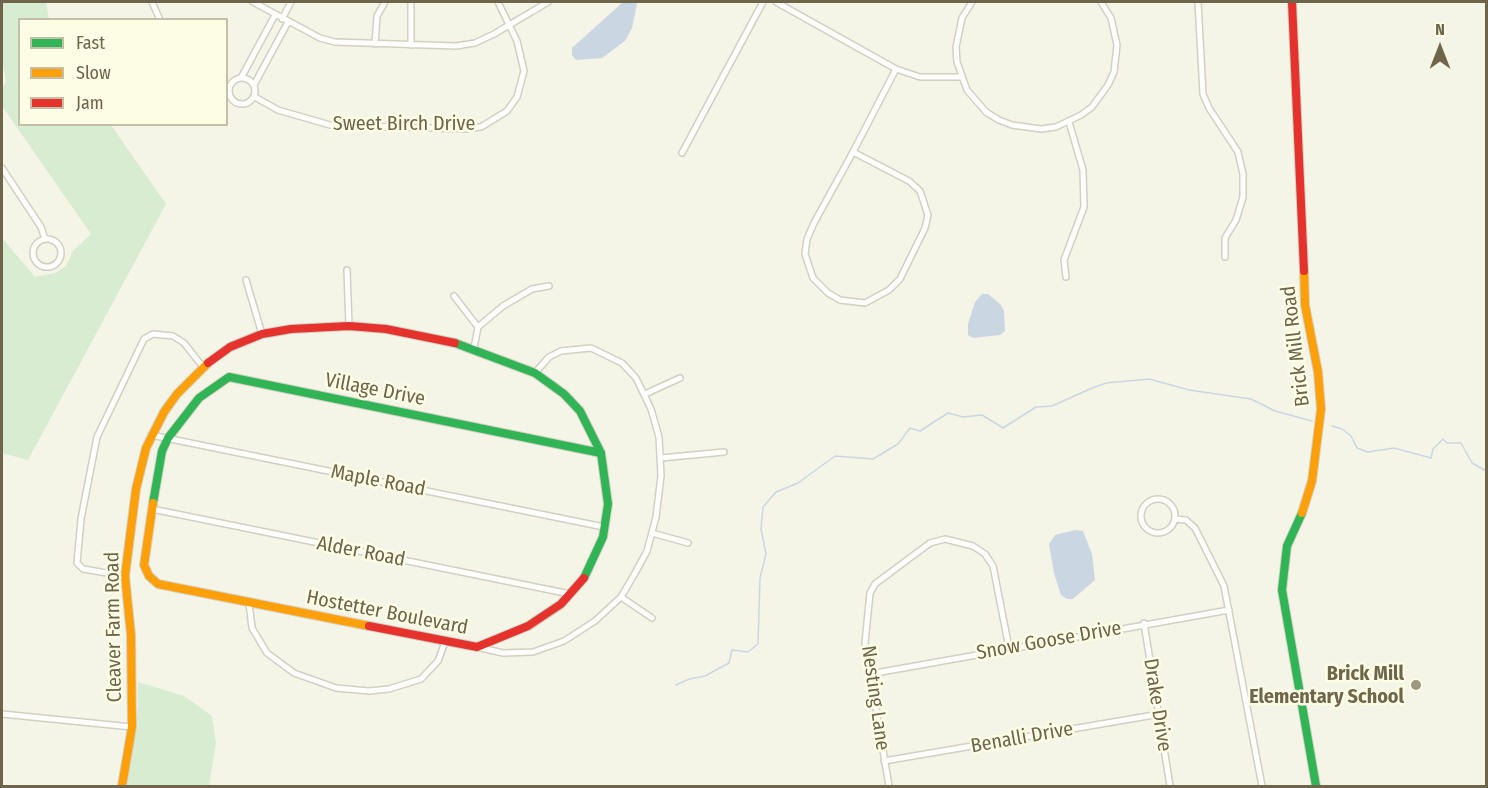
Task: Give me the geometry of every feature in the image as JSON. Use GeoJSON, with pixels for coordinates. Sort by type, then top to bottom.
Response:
{"type":"FeatureCollection","features":[{"type":"Feature","properties":{"kind":"street"},"geometry":{"type":"LineString","coordinates":[[152,2],[159,18]]}},
{"type":"Feature","properties":{"kind":"street"},"geometry":{"type":"LineString","coordinates":[[253,2],[288,22],[335,42],[456,46],[475,43],[509,26],[548,2]]}},
{"type":"Feature","properties":{"kind":"street"},"geometry":{"type":"LineString","coordinates":[[282,19],[291,2]]}},
{"type":"Feature","properties":{"kind":"street"},"geometry":{"type":"LineString","coordinates":[[375,44],[377,16],[385,2]]}},
{"type":"Feature","properties":{"kind":"street"},"geometry":{"type":"LineString","coordinates":[[411,2],[411,45]]}},
{"type":"Feature","properties":{"kind":"street","name":"Sweet Birch Drive"},"geometry":{"type":"LineString","coordinates":[[255,98],[278,110],[330,125],[442,129],[481,127],[507,111],[522,84],[523,57],[498,2]]}},
{"type":"Feature","properties":{"kind":"street"},"geometry":{"type":"LineString","coordinates":[[682,153],[764,2]]}},
{"type":"Feature","properties":{"kind":"street"},"geometry":{"type":"LineString","coordinates":[[776,2],[896,69],[920,77],[961,77]]}},
{"type":"Feature","properties":{"kind":"street"},"geometry":{"type":"LineString","coordinates":[[972,2],[958,32],[956,55],[961,77],[972,96],[986,112],[1012,125],[1041,129],[1069,122],[1092,107],[1101,96],[1113,72],[1116,38],[1103,4],[1112,2]]}},
{"type":"Feature","properties":{"kind":"street"},"geometry":{"type":"LineString","coordinates":[[1198,2],[1203,94],[1209,108],[1238,152],[1243,174],[1243,197],[1236,220],[1225,238],[1225,257]]}},
{"type":"Feature","properties":{"kind":"street","name":"Brick Mill Road"},"geometry":{"type":"LineString","coordinates":[[1293,2],[1305,305],[1318,372],[1321,409],[1312,481],[1302,513],[1287,546],[1282,590],[1316,786]]}},
{"type":"Feature","properties":{"kind":"street"},"geometry":{"type":"LineString","coordinates":[[241,78],[275,15]]}},
{"type":"Feature","properties":{"kind":"street"},"geometry":{"type":"LineString","coordinates":[[254,85],[247,78],[241,78],[228,84],[235,102],[247,104],[255,98],[254,85],[288,22]]}},
{"type":"Feature","properties":{"kind":"street"},"geometry":{"type":"LineString","coordinates":[[853,152],[909,181],[920,191],[928,215],[925,228],[900,279],[889,290],[865,303],[840,300],[828,293],[813,278],[805,254],[807,239],[814,223],[896,69]]}},
{"type":"Feature","properties":{"kind":"street"},"geometry":{"type":"LineString","coordinates":[[1066,277],[1064,260],[1084,207],[1083,170],[1069,122]]}},
{"type":"Feature","properties":{"kind":"street"},"geometry":{"type":"LineString","coordinates":[[2,168],[41,227],[45,239]]}},
{"type":"Feature","properties":{"kind":"street"},"geometry":{"type":"LineString","coordinates":[[45,239],[52,240],[61,250],[59,261],[50,267],[40,266],[33,257],[35,245],[45,239]]}},
{"type":"Feature","properties":{"kind":"street"},"geometry":{"type":"LineString","coordinates":[[347,270],[349,326]]}},
{"type":"Feature","properties":{"kind":"street"},"geometry":{"type":"LineString","coordinates":[[246,280],[262,334]]}},
{"type":"Feature","properties":{"kind":"street"},"geometry":{"type":"LineString","coordinates":[[474,348],[478,327],[513,298],[532,289],[549,286]]}},
{"type":"Feature","properties":{"kind":"street"},"geometry":{"type":"LineString","coordinates":[[454,296],[478,327]]}},
{"type":"Feature","properties":{"kind":"street","name":"Cleaver Farm Road"},"geometry":{"type":"LineString","coordinates":[[122,786],[132,727],[133,656],[125,576],[136,489],[151,435],[177,394],[203,367],[230,347],[262,334],[320,326],[349,326],[408,331],[474,348],[535,373]]}},
{"type":"Feature","properties":{"kind":"street"},"geometry":{"type":"LineString","coordinates":[[125,576],[83,569],[77,563],[81,519],[97,437],[144,339],[153,334],[173,336],[184,343],[203,367]]}},
{"type":"Feature","properties":{"kind":"street"},"geometry":{"type":"LineString","coordinates":[[477,647],[503,653],[548,648],[580,632],[621,597],[642,562],[652,533],[660,496],[659,437],[645,394],[636,378],[621,363],[591,348],[561,351],[549,357],[535,373]]}},
{"type":"Feature","properties":{"kind":"street","name":"Hostetter Boulevard"},"geometry":{"type":"LineString","coordinates":[[249,603],[477,647],[539,620],[570,594],[590,567],[598,550],[604,527],[607,483],[601,453],[580,411],[564,394],[535,373]]}},
{"type":"Feature","properties":{"kind":"street","name":"Village Drive"},"geometry":{"type":"LineString","coordinates":[[152,509],[156,472],[168,438],[199,398],[229,377],[601,453]]}},
{"type":"Feature","properties":{"kind":"street"},"geometry":{"type":"LineString","coordinates":[[645,394],[680,378]]}},
{"type":"Feature","properties":{"kind":"street","name":"Maple Road"},"geometry":{"type":"LineString","coordinates":[[151,435],[604,527]]}},
{"type":"Feature","properties":{"kind":"street"},"geometry":{"type":"LineString","coordinates":[[661,458],[724,452]]}},
{"type":"Feature","properties":{"kind":"street"},"geometry":{"type":"LineString","coordinates":[[1164,499],[1173,507],[1175,519],[1168,530],[1153,532],[1145,527],[1140,513],[1149,501],[1164,499]]}},
{"type":"Feature","properties":{"kind":"street","name":"Cleaver Farm Road"},"geometry":{"type":"LineString","coordinates":[[152,509],[144,553],[144,565],[149,576],[158,584],[249,603]]}},
{"type":"Feature","properties":{"kind":"street","name":"Alder Road"},"geometry":{"type":"LineString","coordinates":[[152,509],[570,594]]}},
{"type":"Feature","properties":{"kind":"street"},"geometry":{"type":"LineString","coordinates":[[1175,519],[1185,520],[1195,528],[1224,586],[1262,786]]}},
{"type":"Feature","properties":{"kind":"street"},"geometry":{"type":"LineString","coordinates":[[652,533],[688,543]]}},
{"type":"Feature","properties":{"kind":"street","name":"Nesting Lane"},"geometry":{"type":"LineString","coordinates":[[889,786],[865,643],[870,593],[875,584],[930,543],[945,539],[973,546],[985,554],[993,566],[1009,648]]}},
{"type":"Feature","properties":{"kind":"street"},"geometry":{"type":"LineString","coordinates":[[621,597],[652,618]]}},
{"type":"Feature","properties":{"kind":"street"},"geometry":{"type":"LineString","coordinates":[[249,603],[252,628],[267,653],[294,673],[336,688],[369,691],[389,689],[421,679],[438,661],[445,642]]}},
{"type":"Feature","properties":{"kind":"street","name":"Snow Goose Drive"},"geometry":{"type":"LineString","coordinates":[[870,674],[1144,623],[1229,610]]}},
{"type":"Feature","properties":{"kind":"street","name":"Drake Drive"},"geometry":{"type":"LineString","coordinates":[[1144,623],[1170,786]]}},
{"type":"Feature","properties":{"kind":"street"},"geometry":{"type":"LineString","coordinates":[[2,714],[132,727]]}},
{"type":"Feature","properties":{"kind":"street","name":"Benalli Drive"},"geometry":{"type":"LineString","coordinates":[[884,761],[1160,714]]}},
{"type":"Feature","properties":{"kind":"green space"},"geometry":{"type":"Polygon","coordinates":[[[2,2],[46,2],[49,18],[18,18],[18,126],[112,126],[166,204],[28,460],[2,453],[2,238],[35,277],[55,273],[66,266],[73,251],[91,234],[2,106],[2,89],[6,82],[2,58],[2,2]]]}},
{"type":"Feature","properties":{"kind":"green space"},"geometry":{"type":"Polygon","coordinates":[[[138,682],[184,696],[212,716],[216,743],[209,786],[127,786],[138,709],[138,682]]]}},
{"type":"Feature","properties":{"kind":"shaded area"},"geometry":{"type":"Polygon","coordinates":[[[623,2],[636,2],[637,4],[632,28],[625,41],[602,58],[576,60],[572,55],[572,48],[623,2]]]}},
{"type":"Feature","properties":{"kind":"shaded area"},"geometry":{"type":"Polygon","coordinates":[[[982,294],[988,294],[1001,305],[1004,311],[1005,331],[1000,335],[973,338],[968,335],[968,324],[975,302],[982,294]]]}},
{"type":"Feature","properties":{"kind":"shaded area"},"geometry":{"type":"Polygon","coordinates":[[[1075,530],[1083,531],[1092,554],[1095,580],[1073,599],[1067,599],[1061,595],[1049,544],[1055,535],[1075,530]]]}},
{"type":"Feature","properties":{"kind":"waterway"},"geometry":{"type":"LineString","coordinates":[[676,685],[689,679],[705,676],[729,663],[732,650],[748,652],[758,644],[760,578],[766,554],[761,529],[763,507],[776,492],[798,483],[835,456],[873,459],[898,444],[910,428],[920,431],[948,413],[963,417],[982,415],[1003,428],[1036,407],[1052,406],[1106,383],[1149,379],[1189,390],[1251,399],[1275,411],[1312,421]]}},
{"type":"Feature","properties":{"kind":"waterway"},"geometry":{"type":"LineString","coordinates":[[1332,426],[1342,429],[1351,436],[1357,448],[1368,452],[1394,448],[1431,458],[1433,449],[1443,439],[1447,443],[1461,443],[1472,463],[1486,471]]}},
{"type":"Feature","properties":{"kind":"traffic: fast"},"geometry":{"type":"LineString","coordinates":[[455,343],[535,373],[564,394],[580,411],[601,453],[608,504],[603,537],[584,578]]}},
{"type":"Feature","properties":{"kind":"traffic: fast"},"geometry":{"type":"LineString","coordinates":[[153,503],[162,451],[168,438],[199,398],[229,377],[601,453]]}},
{"type":"Feature","properties":{"kind":"traffic: fast"},"geometry":{"type":"LineString","coordinates":[[1302,513],[1287,546],[1282,590],[1316,786]]}},
{"type":"Feature","properties":{"kind":"traffic: slow"},"geometry":{"type":"LineString","coordinates":[[1302,513],[1312,481],[1321,409],[1318,372],[1305,305],[1304,271]]}},
{"type":"Feature","properties":{"kind":"traffic: slow"},"geometry":{"type":"LineString","coordinates":[[122,786],[132,727],[131,635],[125,576],[136,489],[146,448],[164,412],[177,394],[208,363]]}},
{"type":"Feature","properties":{"kind":"traffic: slow"},"geometry":{"type":"LineString","coordinates":[[153,503],[144,565],[149,576],[158,584],[369,626]]}},
{"type":"Feature","properties":{"kind":"traffic: jam"},"geometry":{"type":"LineString","coordinates":[[1292,2],[1304,271]]}},
{"type":"Feature","properties":{"kind":"traffic: jam"},"geometry":{"type":"LineString","coordinates":[[208,363],[230,347],[262,334],[291,329],[349,326],[386,329],[455,343]]}},
{"type":"Feature","properties":{"kind":"traffic: jam"},"geometry":{"type":"LineString","coordinates":[[369,626],[477,647],[528,626],[561,604],[584,578]]}},
{"type":"Feature","properties":{"kind":"place","name":"Brick Mill Elementary School"},"geometry":{"type":"Point","coordinates":[1416,685]}}]}
